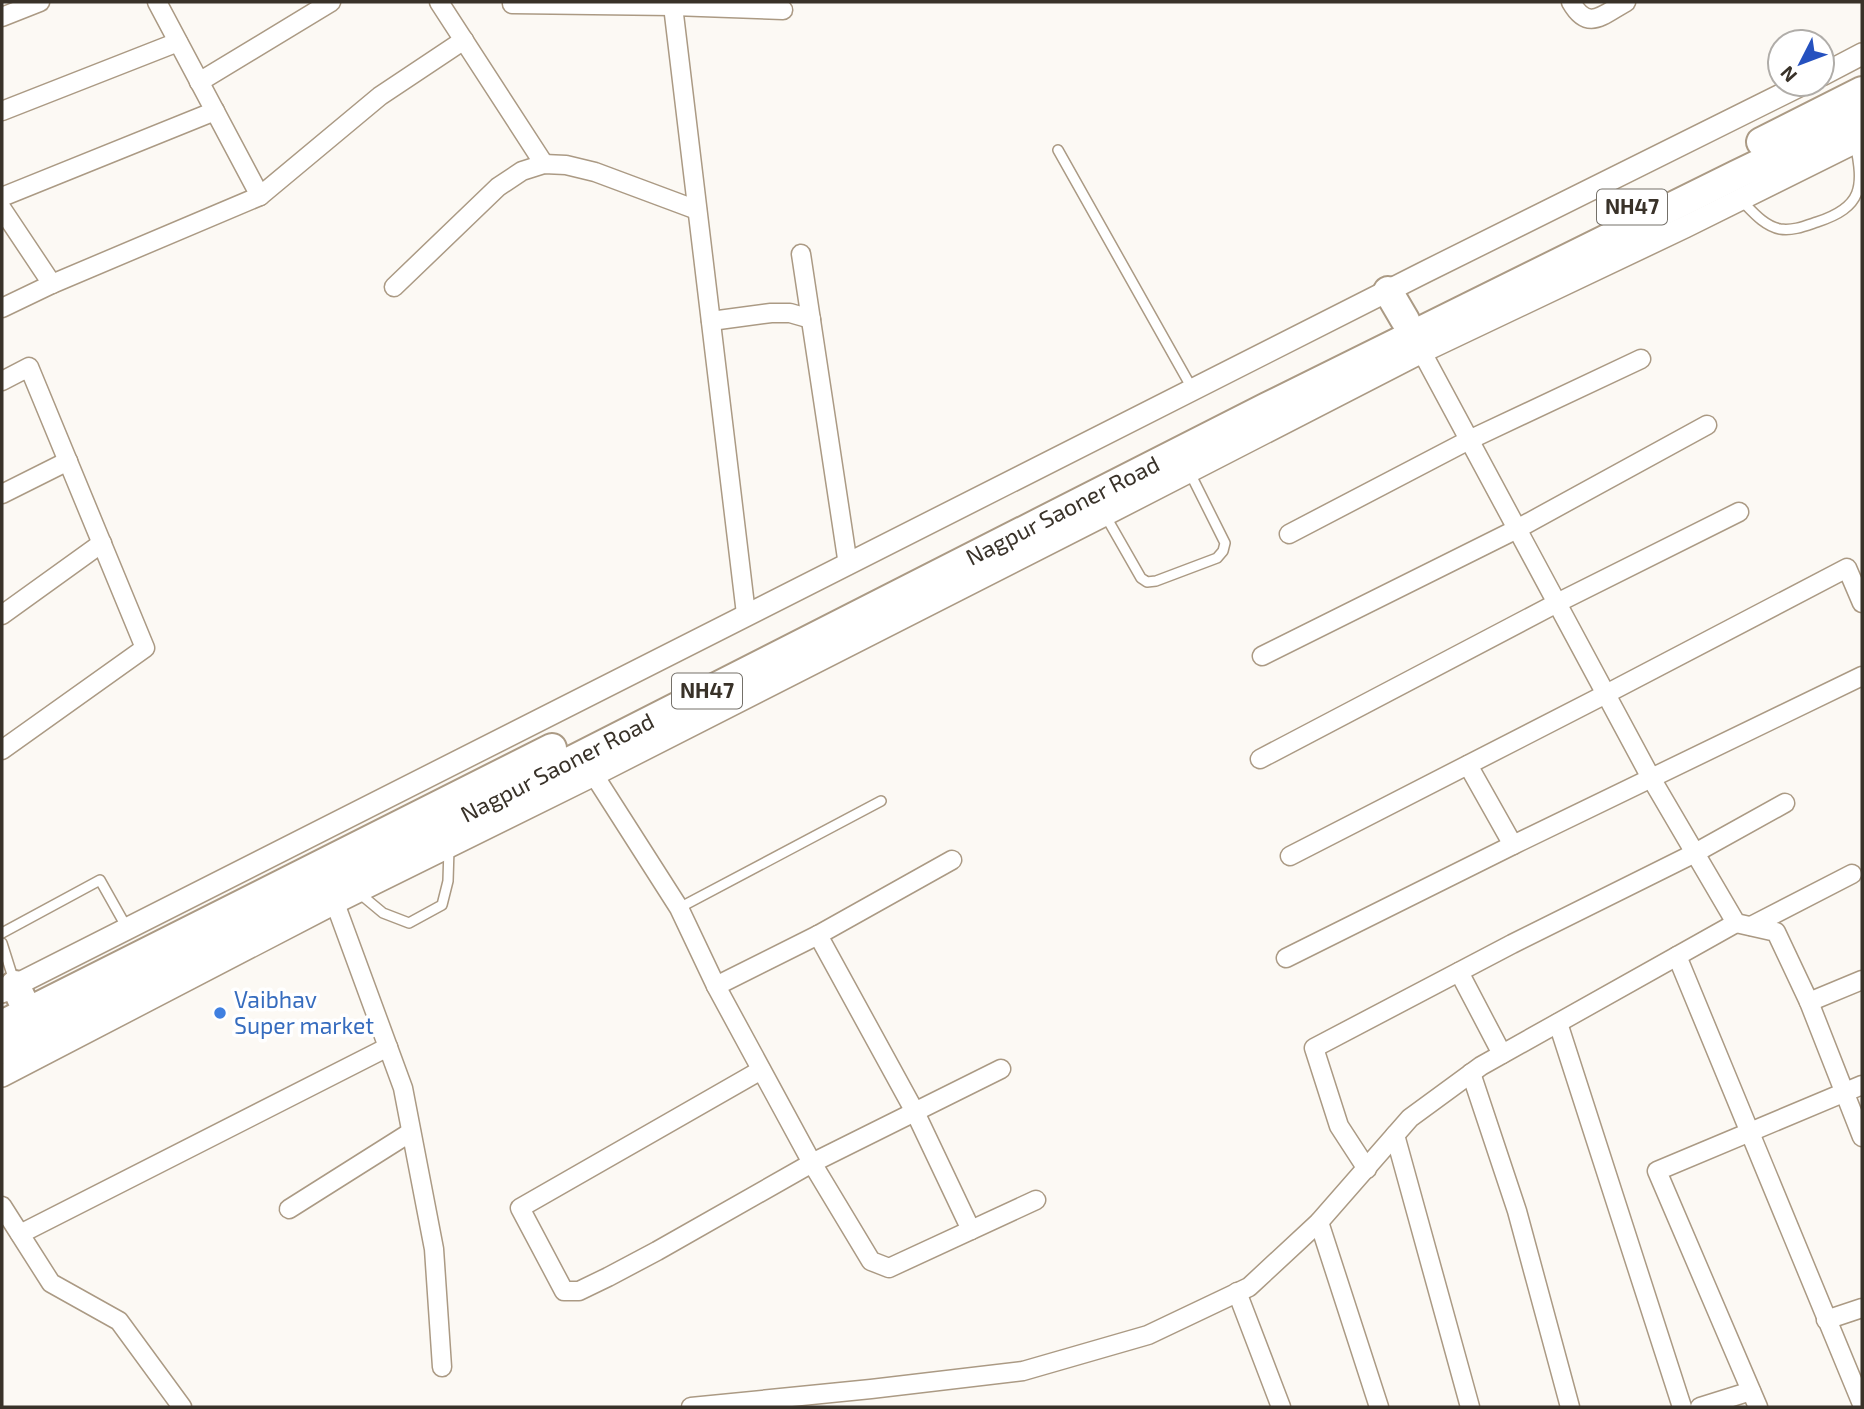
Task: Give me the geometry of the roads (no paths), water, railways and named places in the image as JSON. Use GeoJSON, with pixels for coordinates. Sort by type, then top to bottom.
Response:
{"type":"FeatureCollection","features":[{"type":"Feature","properties":{"kind":"highway","name":"NH47"},"geometry":{"type":"LineString","coordinates":[[1413,336],[1442,311],[1862,91]]}},
{"type":"Feature","properties":{"kind":"highway","name":"NH47"},"geometry":{"type":"LineString","coordinates":[[1442,311],[1862,114]]}},
{"type":"Feature","properties":{"kind":"highway"},"geometry":{"type":"LineString","coordinates":[[1388,290],[1413,336]]}},
{"type":"Feature","properties":{"kind":"highway","name":"Nagpur Saoner Road"},"geometry":{"type":"LineString","coordinates":[[2,1025],[1413,336]]}},
{"type":"Feature","properties":{"kind":"highway","name":"Nagpur Saoner Road"},"geometry":{"type":"LineString","coordinates":[[2,1050],[1267,407],[1413,336]]}},
{"type":"Feature","properties":{"kind":"highway"},"geometry":{"type":"LineString","coordinates":[[9,989],[28,1012]]}},
{"type":"Feature","properties":{"kind":"street"},"geometry":{"type":"LineString","coordinates":[[2,17],[40,2]]}},
{"type":"Feature","properties":{"kind":"street"},"geometry":{"type":"LineString","coordinates":[[157,2],[260,196]]}},
{"type":"Feature","properties":{"kind":"street"},"geometry":{"type":"LineString","coordinates":[[199,82],[331,2]]}},
{"type":"Feature","properties":{"kind":"street"},"geometry":{"type":"LineString","coordinates":[[439,2],[544,164]]}},
{"type":"Feature","properties":{"kind":"street"},"geometry":{"type":"LineString","coordinates":[[1570,2],[1578,14],[1587,19],[1594,19],[1626,2]]}},
{"type":"Feature","properties":{"kind":"street"},"geometry":{"type":"LineString","coordinates":[[512,4],[672,4],[783,10]]}},
{"type":"Feature","properties":{"kind":"street"},"geometry":{"type":"LineString","coordinates":[[672,4],[746,614]]}},
{"type":"Feature","properties":{"kind":"street"},"geometry":{"type":"LineString","coordinates":[[2,308],[52,284],[260,196],[380,96],[464,40]]}},
{"type":"Feature","properties":{"kind":"street"},"geometry":{"type":"LineString","coordinates":[[2,111],[178,42]]}},
{"type":"Feature","properties":{"kind":"street"},"geometry":{"type":"LineString","coordinates":[[1836,68],[1862,54]]}},
{"type":"Feature","properties":{"kind":"street"},"geometry":{"type":"LineString","coordinates":[[9,989],[1388,290],[1775,98]]}},
{"type":"Feature","properties":{"kind":"street"},"geometry":{"type":"LineString","coordinates":[[2,197],[215,111]]}},
{"type":"Feature","properties":{"kind":"street"},"geometry":{"type":"LineString","coordinates":[[2,1076],[335,903],[594,775],[1189,471],[1413,336],[1741,200],[1858,141]]}},
{"type":"Feature","properties":{"kind":"street"},"geometry":{"type":"LineString","coordinates":[[394,287],[498,187],[522,171],[544,164],[566,165],[595,172],[698,210]]}},
{"type":"Feature","properties":{"kind":"street"},"geometry":{"type":"LineString","coordinates":[[2,209],[52,284]]}},
{"type":"Feature","properties":{"kind":"street"},"geometry":{"type":"LineString","coordinates":[[801,254],[848,565]]}},
{"type":"Feature","properties":{"kind":"street"},"geometry":{"type":"LineString","coordinates":[[711,321],[772,313],[790,313],[811,319]]}},
{"type":"Feature","properties":{"kind":"street"},"geometry":{"type":"LineString","coordinates":[[1413,336],[1651,778],[1695,853],[1744,924],[1776,932],[1809,1002],[1862,1137]]}},
{"type":"Feature","properties":{"kind":"street"},"geometry":{"type":"LineString","coordinates":[[1289,534],[1469,440],[1641,359]]}},
{"type":"Feature","properties":{"kind":"street"},"geometry":{"type":"LineString","coordinates":[[2,381],[29,367],[145,648],[2,750]]}},
{"type":"Feature","properties":{"kind":"street"},"geometry":{"type":"LineString","coordinates":[[1262,656],[1517,529],[1707,425]]}},
{"type":"Feature","properties":{"kind":"street"},"geometry":{"type":"LineString","coordinates":[[2,494],[68,461]]}},
{"type":"Feature","properties":{"kind":"street"},"geometry":{"type":"LineString","coordinates":[[1260,759],[1557,603],[1739,512]]}},
{"type":"Feature","properties":{"kind":"street"},"geometry":{"type":"LineString","coordinates":[[2,615],[102,543]]}},
{"type":"Feature","properties":{"kind":"street"},"geometry":{"type":"LineString","coordinates":[[1290,856],[1855,564],[1862,603]]}},
{"type":"Feature","properties":{"kind":"street"},"geometry":{"type":"LineString","coordinates":[[1286,958],[1862,676]]}},
{"type":"Feature","properties":{"kind":"street"},"geometry":{"type":"LineString","coordinates":[[1468,765],[1513,845]]}},
{"type":"Feature","properties":{"kind":"street"},"geometry":{"type":"LineString","coordinates":[[594,775],[679,908],[716,986],[761,1070],[812,1163],[872,1261],[889,1268],[1037,1200]]}},
{"type":"Feature","properties":{"kind":"street"},"geometry":{"type":"LineString","coordinates":[[1367,1169],[1339,1126],[1314,1048],[1512,944],[1695,853],[1785,803]]}},
{"type":"Feature","properties":{"kind":"street"},"geometry":{"type":"LineString","coordinates":[[716,986],[817,935],[952,860]]}},
{"type":"Feature","properties":{"kind":"street"},"geometry":{"type":"LineString","coordinates":[[691,1407],[1023,1371],[1148,1335],[1249,1287],[1319,1222],[1410,1118],[1471,1073],[1677,956],[1852,874]]}},
{"type":"Feature","properties":{"kind":"street"},"geometry":{"type":"LineString","coordinates":[[335,903],[403,1088],[434,1249],[442,1367]]}},
{"type":"Feature","properties":{"kind":"street"},"geometry":{"type":"LineString","coordinates":[[817,935],[915,1112],[971,1230]]}},
{"type":"Feature","properties":{"kind":"street"},"geometry":{"type":"LineString","coordinates":[[1677,956],[1826,1320],[1856,1375],[1862,1404]]}},
{"type":"Feature","properties":{"kind":"street"},"geometry":{"type":"LineString","coordinates":[[1459,972],[1502,1054]]}},
{"type":"Feature","properties":{"kind":"street"},"geometry":{"type":"LineString","coordinates":[[1809,1002],[1862,980]]}},
{"type":"Feature","properties":{"kind":"street"},"geometry":{"type":"LineString","coordinates":[[1558,1023],[1682,1407]]}},
{"type":"Feature","properties":{"kind":"street"},"geometry":{"type":"LineString","coordinates":[[20,1234],[388,1047]]}},
{"type":"Feature","properties":{"kind":"street"},"geometry":{"type":"LineString","coordinates":[[761,1070],[520,1208],[564,1290],[579,1291],[608,1277],[812,1163],[1001,1069]]}},
{"type":"Feature","properties":{"kind":"street"},"geometry":{"type":"LineString","coordinates":[[1471,1073],[1517,1211],[1570,1407]]}},
{"type":"Feature","properties":{"kind":"street"},"geometry":{"type":"LineString","coordinates":[[1700,1407],[1755,1399],[1657,1171],[1862,1086]]}},
{"type":"Feature","properties":{"kind":"street"},"geometry":{"type":"LineString","coordinates":[[289,1209],[411,1132]]}},
{"type":"Feature","properties":{"kind":"street"},"geometry":{"type":"LineString","coordinates":[[1395,1135],[1471,1407]]}},
{"type":"Feature","properties":{"kind":"street"},"geometry":{"type":"LineString","coordinates":[[2,1206],[51,1283],[119,1321],[182,1407]]}},
{"type":"Feature","properties":{"kind":"street"},"geometry":{"type":"LineString","coordinates":[[1319,1222],[1378,1407]]}},
{"type":"Feature","properties":{"kind":"street"},"geometry":{"type":"LineString","coordinates":[[1237,1292],[1282,1407]]}},
{"type":"Feature","properties":{"kind":"street"},"geometry":{"type":"LineString","coordinates":[[1826,1320],[1862,1308]]}},
{"type":"Feature","properties":{"kind":"lane"},"geometry":{"type":"LineString","coordinates":[[1741,200],[1761,219],[1778,229],[1796,229],[1832,217],[1848,207],[1861,184],[1858,141]]}},
{"type":"Feature","properties":{"kind":"lane"},"geometry":{"type":"LineString","coordinates":[[1058,150],[1193,390]]}},
{"type":"Feature","properties":{"kind":"lane"},"geometry":{"type":"LineString","coordinates":[[1105,515],[1141,578],[1147,582],[1217,558],[1225,543],[1189,471]]}},
{"type":"Feature","properties":{"kind":"lane"},"geometry":{"type":"LineString","coordinates":[[679,908],[881,801]]}},
{"type":"Feature","properties":{"kind":"lane"},"geometry":{"type":"LineString","coordinates":[[358,892],[383,914],[409,923],[442,905],[448,881],[449,846]]}},
{"type":"Feature","properties":{"kind":"lane"},"geometry":{"type":"LineString","coordinates":[[2,933],[100,880],[127,928]]}},
{"type":"Feature","properties":{"kind":"lane"},"geometry":{"type":"LineString","coordinates":[[2,943],[9,989]]}},
{"type":"Feature","properties":{"kind":"place","name":"Vaibhav Super market"},"geometry":{"type":"Point","coordinates":[220,1013]}}]}
